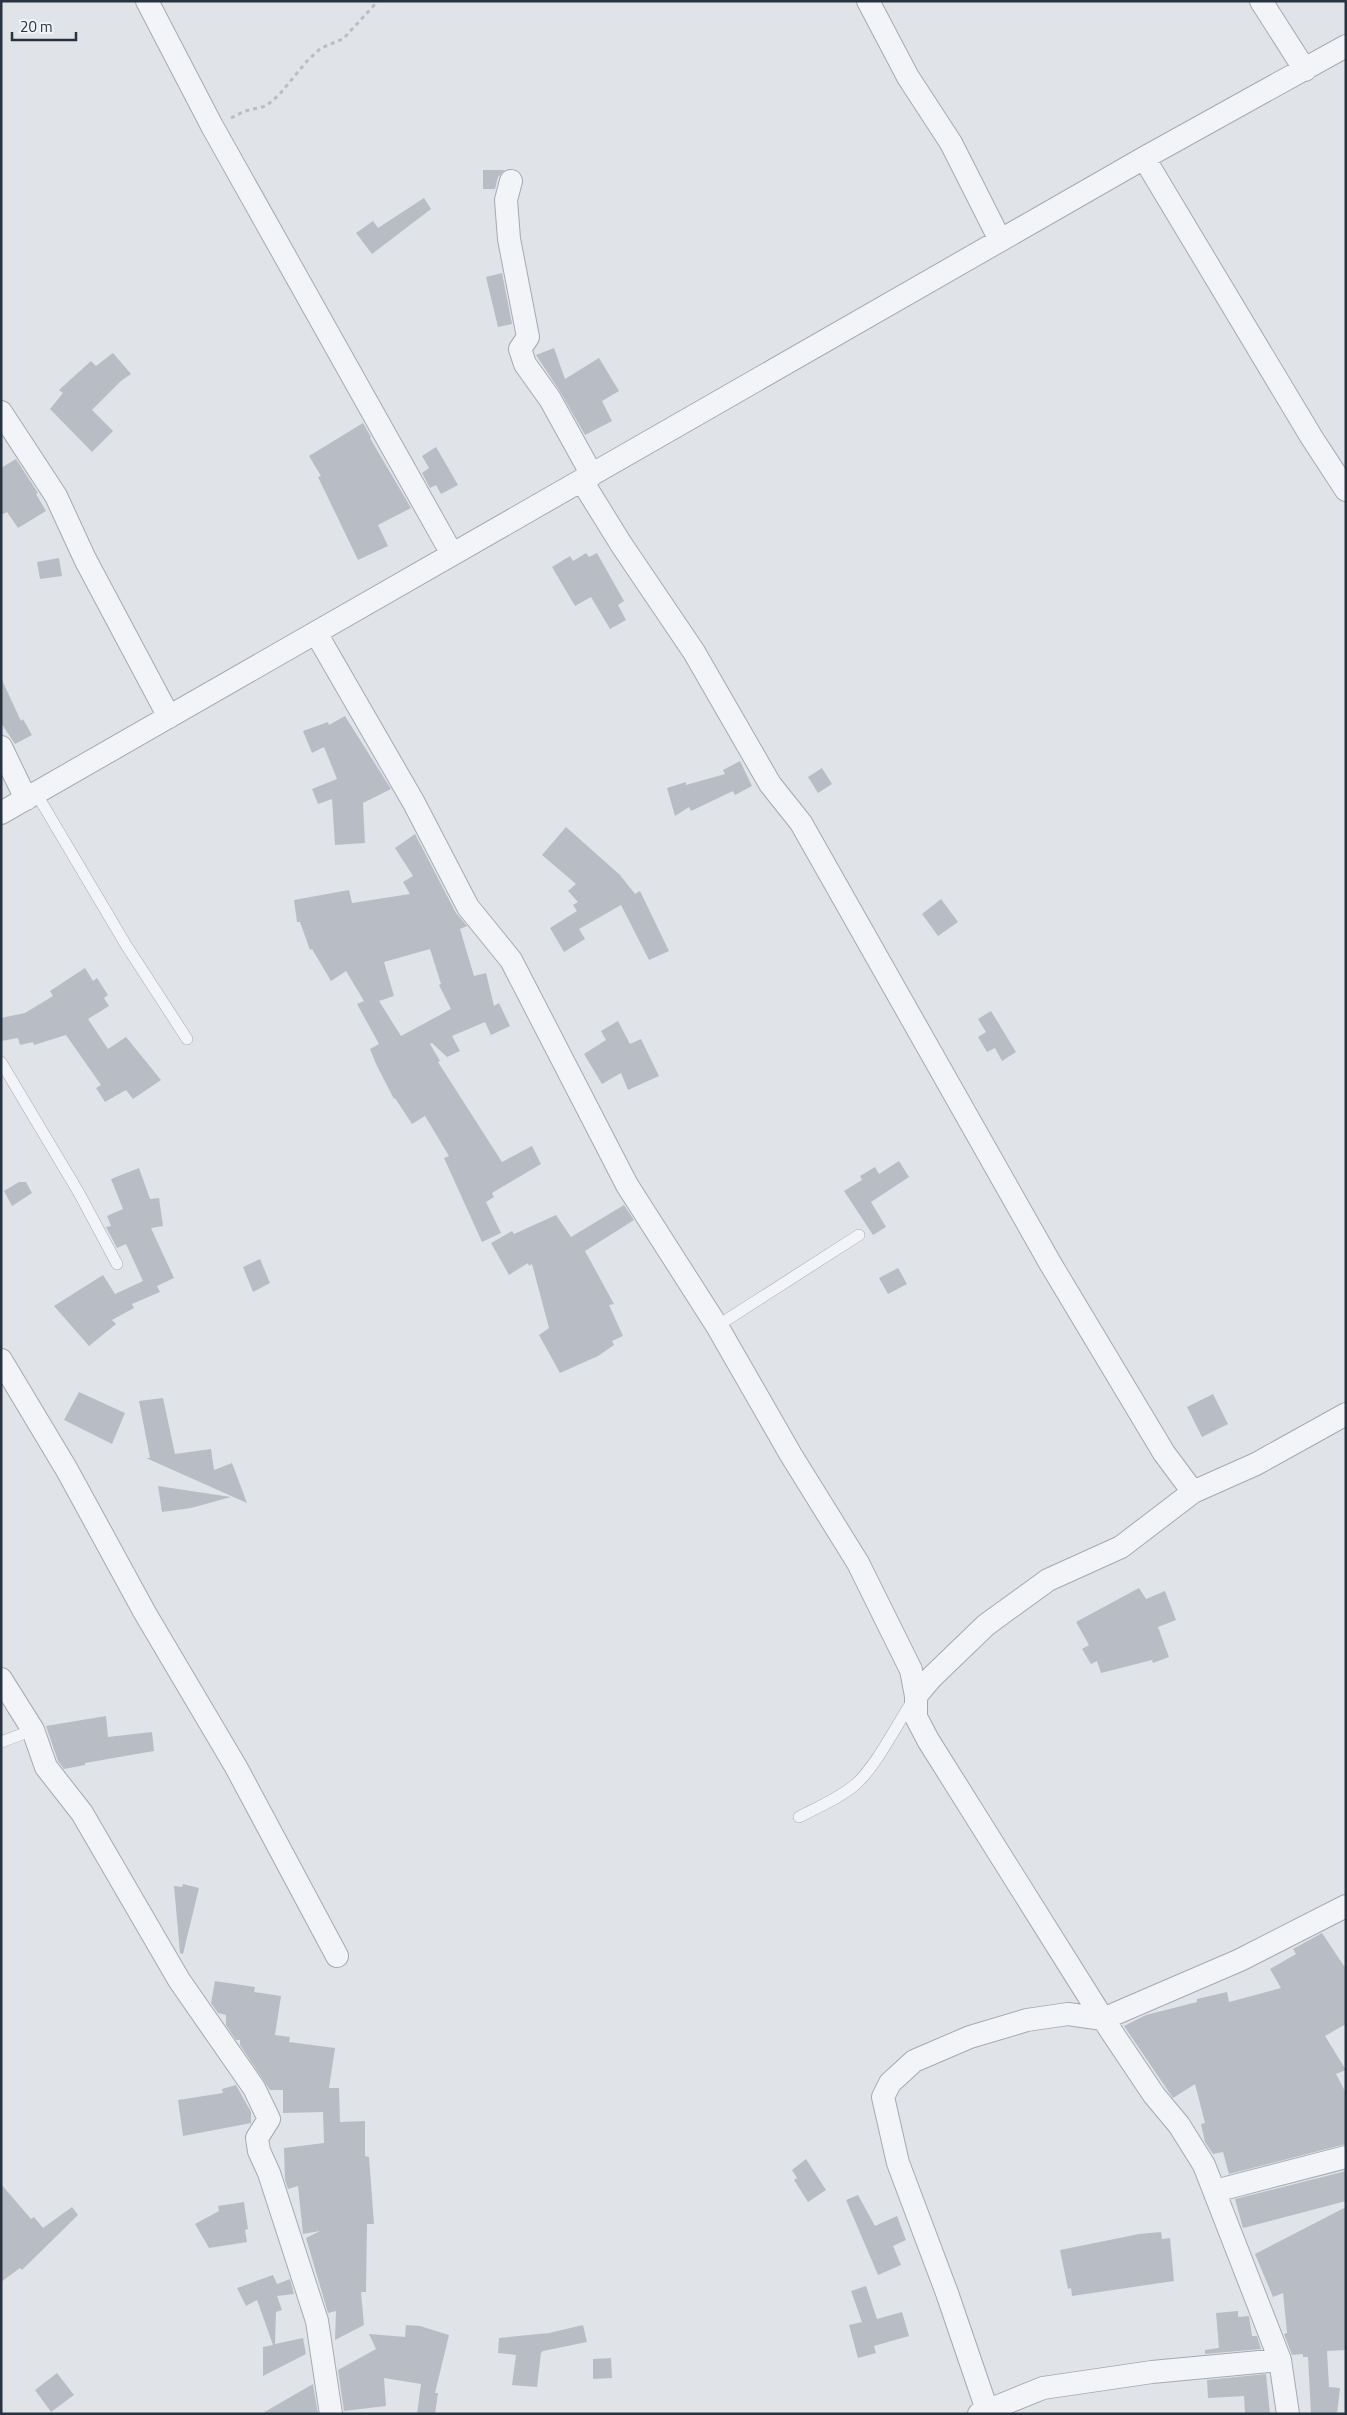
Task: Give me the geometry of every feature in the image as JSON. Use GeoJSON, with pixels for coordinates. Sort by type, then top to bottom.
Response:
{"type":"FeatureCollection","features":[{"type":"Feature","properties":{"kind":"street"},"geometry":{"type":"LineString","coordinates":[[147,1],[212,126],[452,554]]}},
{"type":"Feature","properties":{"kind":"street"},"geometry":{"type":"LineString","coordinates":[[868,1],[908,77],[951,142],[1000,240]]}},
{"type":"Feature","properties":{"kind":"street"},"geometry":{"type":"LineString","coordinates":[[1261,1],[1304,70]]}},
{"type":"Feature","properties":{"kind":"street"},"geometry":{"type":"LineString","coordinates":[[1,813],[1000,240],[1346,46]]}},
{"type":"Feature","properties":{"kind":"street"},"geometry":{"type":"LineString","coordinates":[[1144,158],[1312,438],[1346,490]]}},
{"type":"Feature","properties":{"kind":"street"},"geometry":{"type":"LineString","coordinates":[[512,181],[506,200],[509,239],[528,337],[520,349],[525,364],[550,400],[621,544],[694,652],[770,784],[800,823],[1050,1263],[1164,1453],[1194,1492]]}},
{"type":"Feature","properties":{"kind":"street"},"geometry":{"type":"LineString","coordinates":[[1,412],[56,496],[85,559],[168,717]]}},
{"type":"Feature","properties":{"kind":"street"},"geometry":{"type":"LineString","coordinates":[[316,633],[405,787],[468,907],[512,960],[627,1185],[716,1326],[790,1455],[858,1563],[911,1670],[916,1696],[916,1717],[928,1740],[1103,2019],[1154,2095],[1179,2125],[1204,2165],[1280,2360],[1288,2414]]}},
{"type":"Feature","properties":{"kind":"street"},"geometry":{"type":"LineString","coordinates":[[1,747],[31,796]]}},
{"type":"Feature","properties":{"kind":"street"},"geometry":{"type":"LineString","coordinates":[[1,1360],[67,1470],[145,1613],[236,1766],[336,1956]]}},
{"type":"Feature","properties":{"kind":"street"},"geometry":{"type":"LineString","coordinates":[[916,1696],[932,1677],[986,1625],[1048,1580],[1121,1548],[1194,1492],[1256,1464],[1346,1414]]}},
{"type":"Feature","properties":{"kind":"street"},"geometry":{"type":"LineString","coordinates":[[1,1679],[33,1730],[46,1767],[82,1813],[179,1980],[254,2088],[267,2110],[269,2119],[257,2138],[259,2151],[269,2173],[317,2321],[331,2414]]}},
{"type":"Feature","properties":{"kind":"street"},"geometry":{"type":"LineString","coordinates":[[1280,2360],[1152,2372],[1042,2388],[983,2412],[947,2293],[898,2163],[883,2097],[890,2083],[914,2060],[970,2037],[1027,2020],[1068,2014],[1103,2019],[1240,1960],[1346,1906]]}},
{"type":"Feature","properties":{"kind":"street"},"geometry":{"type":"LineString","coordinates":[[1215,2191],[1346,2157]]}},
{"type":"Feature","properties":{"kind":"lane"},"geometry":{"type":"LineString","coordinates":[[31,796],[187,1039]]}},
{"type":"Feature","properties":{"kind":"lane"},"geometry":{"type":"LineString","coordinates":[[1,1062],[79,1193],[117,1264]]}},
{"type":"Feature","properties":{"kind":"lane"},"geometry":{"type":"LineString","coordinates":[[716,1326],[859,1235]]}},
{"type":"Feature","properties":{"kind":"lane"},"geometry":{"type":"LineString","coordinates":[[799,1817],[834,1799],[856,1784],[873,1764],[916,1696]]}},
{"type":"Feature","properties":{"kind":"lane"},"geometry":{"type":"LineString","coordinates":[[1,1742],[33,1730]]}},
{"type":"Feature","properties":{"kind":"path"},"geometry":{"type":"LineString","coordinates":[[212,126],[245,111],[266,106],[279,95],[307,61],[321,48],[343,39],[378,1]]}},
{"type":"Feature","properties":{"kind":"building"},"geometry":{"type":"Polygon","coordinates":[[[483,170],[505,170],[498,177],[495,189],[483,189],[483,170]]]}},
{"type":"Feature","properties":{"kind":"building"},"geometry":{"type":"Polygon","coordinates":[[[424,198],[431,209],[372,254],[356,233],[373,221],[378,228],[424,198]]]}},
{"type":"Feature","properties":{"kind":"building"},"geometry":{"type":"Polygon","coordinates":[[[502,273],[512,324],[498,327],[486,277],[502,273]]]}},
{"type":"Feature","properties":{"kind":"building"},"geometry":{"type":"Polygon","coordinates":[[[554,348],[565,379],[599,358],[619,391],[602,401],[612,421],[585,435],[536,355],[554,348]]]}},
{"type":"Feature","properties":{"kind":"building"},"geometry":{"type":"Polygon","coordinates":[[[113,353],[131,374],[121,381],[92,410],[113,431],[92,452],[50,409],[63,393],[59,390],[91,361],[96,366],[113,353]]]}},
{"type":"Feature","properties":{"kind":"building"},"geometry":{"type":"Polygon","coordinates":[[[363,423],[411,508],[378,525],[388,546],[358,560],[318,477],[321,476],[309,456],[363,423]]]}},
{"type":"Feature","properties":{"kind":"building"},"geometry":{"type":"Polygon","coordinates":[[[436,447],[458,485],[441,494],[436,485],[430,488],[422,473],[429,468],[422,456],[436,447]]]}},
{"type":"Feature","properties":{"kind":"building"},"geometry":{"type":"Polygon","coordinates":[[[16,459],[38,493],[36,494],[46,511],[18,528],[7,512],[1,515],[1,468],[16,459]]]}},
{"type":"Feature","properties":{"kind":"building"},"geometry":{"type":"Polygon","coordinates":[[[586,553],[589,557],[597,553],[624,601],[618,605],[626,620],[610,629],[591,597],[575,606],[552,567],[570,556],[573,561],[586,553]]]}},
{"type":"Feature","properties":{"kind":"building"},"geometry":{"type":"Polygon","coordinates":[[[59,558],[62,576],[40,579],[37,562],[59,558]]]}},
{"type":"Feature","properties":{"kind":"building"},"geometry":{"type":"Polygon","coordinates":[[[1,678],[21,721],[23,719],[32,735],[15,744],[1,723],[1,678]]]}},
{"type":"Feature","properties":{"kind":"building"},"geometry":{"type":"Polygon","coordinates":[[[345,716],[391,789],[363,803],[365,843],[335,845],[332,799],[318,804],[312,789],[337,779],[324,747],[312,753],[303,731],[328,722],[329,725],[345,716]]]}},
{"type":"Feature","properties":{"kind":"building"},"geometry":{"type":"Polygon","coordinates":[[[740,761],[752,786],[735,795],[733,791],[691,811],[689,807],[675,816],[667,788],[686,782],[686,785],[725,774],[723,770],[740,761]]]}},
{"type":"Feature","properties":{"kind":"building"},"geometry":{"type":"Polygon","coordinates":[[[822,768],[832,784],[818,793],[808,777],[822,768]]]}},
{"type":"Feature","properties":{"kind":"building"},"geometry":{"type":"Polygon","coordinates":[[[566,827],[620,875],[635,894],[640,891],[669,951],[649,960],[621,905],[579,929],[585,939],[564,952],[550,928],[577,911],[573,905],[578,902],[568,891],[576,884],[542,855],[566,827]]]}},
{"type":"Feature","properties":{"kind":"building"},"geometry":{"type":"Polygon","coordinates":[[[415,834],[456,913],[467,926],[460,929],[474,976],[486,973],[494,1006],[499,1003],[510,1026],[491,1035],[485,1022],[452,1036],[460,1051],[447,1057],[432,1043],[430,1044],[440,1061],[438,1062],[502,1162],[532,1146],[541,1164],[492,1193],[494,1197],[486,1202],[501,1233],[482,1242],[444,1158],[449,1156],[425,1116],[412,1124],[394,1099],[376,1064],[370,1049],[379,1044],[357,1004],[364,1001],[346,971],[331,981],[312,949],[310,950],[300,922],[297,922],[294,900],[349,890],[352,903],[410,894],[403,882],[413,876],[395,848],[415,834]],[[430,949],[384,962],[394,996],[379,1001],[401,1036],[451,1009],[439,985],[441,984],[430,949]]]}},
{"type":"Feature","properties":{"kind":"building"},"geometry":{"type":"Polygon","coordinates":[[[941,899],[958,922],[938,936],[922,914],[941,899]]]}},
{"type":"Feature","properties":{"kind":"building"},"geometry":{"type":"Polygon","coordinates":[[[85,968],[93,981],[97,978],[108,995],[104,998],[109,1006],[88,1019],[108,1049],[126,1037],[161,1080],[133,1099],[126,1090],[105,1102],[96,1088],[101,1085],[66,1035],[34,1045],[33,1042],[20,1045],[18,1038],[1,1041],[1,1018],[25,1013],[53,996],[50,991],[85,968]]]}},
{"type":"Feature","properties":{"kind":"building"},"geometry":{"type":"Polygon","coordinates":[[[991,1011],[1016,1052],[1002,1061],[995,1048],[987,1052],[978,1037],[986,1032],[978,1019],[991,1011]]]}},
{"type":"Feature","properties":{"kind":"building"},"geometry":{"type":"Polygon","coordinates":[[[618,1021],[630,1044],[641,1039],[659,1076],[628,1090],[621,1073],[602,1084],[584,1054],[606,1040],[601,1031],[618,1021]]]}},
{"type":"Feature","properties":{"kind":"building"},"geometry":{"type":"Polygon","coordinates":[[[899,1161],[909,1177],[871,1202],[886,1227],[873,1235],[844,1191],[862,1180],[860,1176],[875,1167],[879,1174],[899,1161]]]}},
{"type":"Feature","properties":{"kind":"building"},"geometry":{"type":"Polygon","coordinates":[[[139,1168],[150,1199],[159,1198],[163,1226],[151,1228],[174,1278],[157,1286],[160,1292],[132,1304],[134,1308],[112,1320],[116,1324],[89,1346],[54,1306],[103,1275],[115,1294],[143,1281],[126,1244],[117,1248],[106,1227],[111,1226],[107,1216],[123,1209],[111,1179],[139,1168]]]}},
{"type":"Feature","properties":{"kind":"building"},"geometry":{"type":"Polygon","coordinates":[[[19,1182],[26,1182],[32,1193],[12,1206],[4,1191],[19,1182]]]}},
{"type":"Feature","properties":{"kind":"building"},"geometry":{"type":"Polygon","coordinates":[[[624,1205],[634,1220],[585,1251],[614,1304],[609,1305],[623,1336],[612,1341],[614,1345],[598,1356],[560,1373],[539,1335],[549,1328],[532,1264],[529,1266],[528,1263],[509,1275],[491,1243],[512,1231],[514,1234],[556,1215],[571,1237],[624,1205]]]}},
{"type":"Feature","properties":{"kind":"building"},"geometry":{"type":"Polygon","coordinates":[[[260,1259],[270,1283],[253,1292],[243,1267],[260,1259]]]}},
{"type":"Feature","properties":{"kind":"building"},"geometry":{"type":"Polygon","coordinates":[[[898,1268],[907,1284],[888,1294],[879,1278],[898,1268]]]}},
{"type":"Feature","properties":{"kind":"building"},"geometry":{"type":"Polygon","coordinates":[[[79,1392],[125,1413],[112,1444],[64,1420],[79,1392]]]}},
{"type":"Feature","properties":{"kind":"building"},"geometry":{"type":"Polygon","coordinates":[[[1213,1394],[1228,1424],[1202,1437],[1187,1407],[1213,1394]]]}},
{"type":"Feature","properties":{"kind":"building"},"geometry":{"type":"Polygon","coordinates":[[[163,1398],[175,1454],[211,1449],[214,1470],[232,1463],[247,1503],[146,1458],[150,1458],[139,1401],[163,1398]]]}},
{"type":"Feature","properties":{"kind":"building"},"geometry":{"type":"Polygon","coordinates":[[[158,1486],[231,1497],[191,1508],[162,1512],[158,1486]]]}},
{"type":"Feature","properties":{"kind":"building"},"geometry":{"type":"Polygon","coordinates":[[[1139,1588],[1146,1599],[1165,1591],[1176,1620],[1158,1627],[1169,1657],[1153,1663],[1152,1660],[1101,1673],[1097,1661],[1091,1664],[1082,1649],[1089,1645],[1076,1622],[1139,1588]]]}},
{"type":"Feature","properties":{"kind":"building"},"geometry":{"type":"Polygon","coordinates":[[[106,1716],[108,1737],[152,1732],[154,1751],[85,1763],[85,1765],[64,1769],[58,1761],[46,1726],[106,1716]]]}},
{"type":"Feature","properties":{"kind":"building"},"geometry":{"type":"Polygon","coordinates":[[[183,1884],[199,1888],[183,1954],[180,1953],[174,1886],[182,1887],[183,1884]]]}},
{"type":"Feature","properties":{"kind":"building"},"geometry":{"type":"Polygon","coordinates":[[[1322,1933],[1346,1969],[1346,2024],[1325,2036],[1346,2070],[1336,2074],[1346,2093],[1346,2144],[1229,2174],[1223,2152],[1213,2154],[1205,2142],[1201,2124],[1205,2123],[1195,2084],[1173,2098],[1124,2026],[1146,2015],[1197,2002],[1197,1999],[1227,1992],[1229,2002],[1281,1988],[1270,1969],[1296,1954],[1293,1949],[1322,1933]]]}},
{"type":"Feature","properties":{"kind":"building"},"geometry":{"type":"Polygon","coordinates":[[[215,1981],[255,1987],[254,1992],[281,1996],[275,2035],[290,2037],[289,2042],[335,2048],[329,2088],[339,2088],[340,2122],[365,2121],[365,2156],[369,2157],[374,2224],[367,2224],[366,2292],[361,2292],[364,2325],[335,2340],[336,2311],[328,2313],[306,2238],[320,2231],[303,2234],[298,2186],[288,2189],[285,2180],[284,2148],[324,2143],[323,2112],[283,2113],[283,2090],[270,2090],[240,2045],[240,2040],[236,2040],[226,2025],[226,2015],[218,2013],[211,2003],[215,1981]]]}},
{"type":"Feature","properties":{"kind":"building"},"geometry":{"type":"Polygon","coordinates":[[[236,2085],[251,2112],[251,2123],[183,2136],[178,2100],[223,2093],[222,2089],[236,2085]]]}},
{"type":"Feature","properties":{"kind":"building"},"geometry":{"type":"Polygon","coordinates":[[[806,2159],[826,2190],[808,2202],[794,2180],[797,2178],[792,2170],[806,2159]]]}},
{"type":"Feature","properties":{"kind":"building"},"geometry":{"type":"Polygon","coordinates":[[[1346,2171],[1346,2201],[1243,2228],[1235,2199],[1346,2171]]]}},
{"type":"Feature","properties":{"kind":"building"},"geometry":{"type":"Polygon","coordinates":[[[1,2184],[31,2219],[34,2217],[43,2228],[72,2207],[78,2215],[22,2270],[20,2268],[1,2282],[1,2184]]]}},
{"type":"Feature","properties":{"kind":"building"},"geometry":{"type":"Polygon","coordinates":[[[858,2195],[875,2226],[897,2216],[906,2240],[893,2246],[901,2265],[878,2275],[846,2200],[858,2195]]]}},
{"type":"Feature","properties":{"kind":"building"},"geometry":{"type":"Polygon","coordinates":[[[244,2202],[248,2229],[245,2230],[247,2242],[209,2248],[195,2224],[219,2211],[218,2206],[244,2202]]]}},
{"type":"Feature","properties":{"kind":"building"},"geometry":{"type":"Polygon","coordinates":[[[1346,2207],[1346,2350],[1327,2351],[1329,2387],[1340,2388],[1337,2414],[1311,2414],[1308,2357],[1303,2357],[1303,2354],[1292,2355],[1284,2334],[1287,2333],[1283,2293],[1273,2297],[1255,2254],[1346,2207]]]}},
{"type":"Feature","properties":{"kind":"building"},"geometry":{"type":"Polygon","coordinates":[[[1161,2232],[1162,2239],[1170,2238],[1174,2281],[1072,2296],[1071,2288],[1068,2289],[1060,2250],[1139,2234],[1161,2232]]]}},
{"type":"Feature","properties":{"kind":"building"},"geometry":{"type":"Polygon","coordinates":[[[273,2275],[277,2284],[290,2279],[294,2294],[277,2296],[282,2310],[276,2312],[275,2344],[303,2338],[306,2354],[263,2376],[263,2347],[273,2345],[257,2300],[246,2306],[237,2288],[273,2275]]]}},
{"type":"Feature","properties":{"kind":"building"},"geometry":{"type":"Polygon","coordinates":[[[866,2286],[877,2319],[902,2312],[909,2336],[874,2346],[876,2353],[858,2358],[849,2325],[862,2322],[851,2291],[866,2286]]]}},
{"type":"Feature","properties":{"kind":"building"},"geometry":{"type":"Polygon","coordinates":[[[1238,2311],[1238,2317],[1249,2316],[1252,2336],[1257,2336],[1261,2349],[1205,2354],[1205,2350],[1219,2348],[1216,2313],[1238,2311]]]}},
{"type":"Feature","properties":{"kind":"building"},"geometry":{"type":"Polygon","coordinates":[[[406,2325],[420,2326],[449,2335],[435,2393],[438,2393],[435,2414],[417,2414],[421,2384],[384,2378],[386,2406],[344,2411],[338,2370],[376,2349],[369,2334],[405,2337],[406,2325]]]}},
{"type":"Feature","properties":{"kind":"building"},"geometry":{"type":"Polygon","coordinates":[[[583,2325],[587,2342],[541,2353],[537,2387],[512,2385],[516,2355],[498,2353],[499,2338],[549,2333],[583,2325]]]}},
{"type":"Feature","properties":{"kind":"building"},"geometry":{"type":"Polygon","coordinates":[[[611,2358],[612,2378],[593,2379],[593,2359],[611,2358]]]}},
{"type":"Feature","properties":{"kind":"building"},"geometry":{"type":"Polygon","coordinates":[[[57,2373],[74,2395],[51,2412],[35,2390],[57,2373]]]}},
{"type":"Feature","properties":{"kind":"building"},"geometry":{"type":"Polygon","coordinates":[[[1266,2374],[1270,2414],[1245,2414],[1244,2396],[1208,2398],[1207,2380],[1266,2374]]]}},
{"type":"Feature","properties":{"kind":"building"},"geometry":{"type":"Polygon","coordinates":[[[313,2384],[318,2414],[261,2414],[313,2384]]]}}]}
